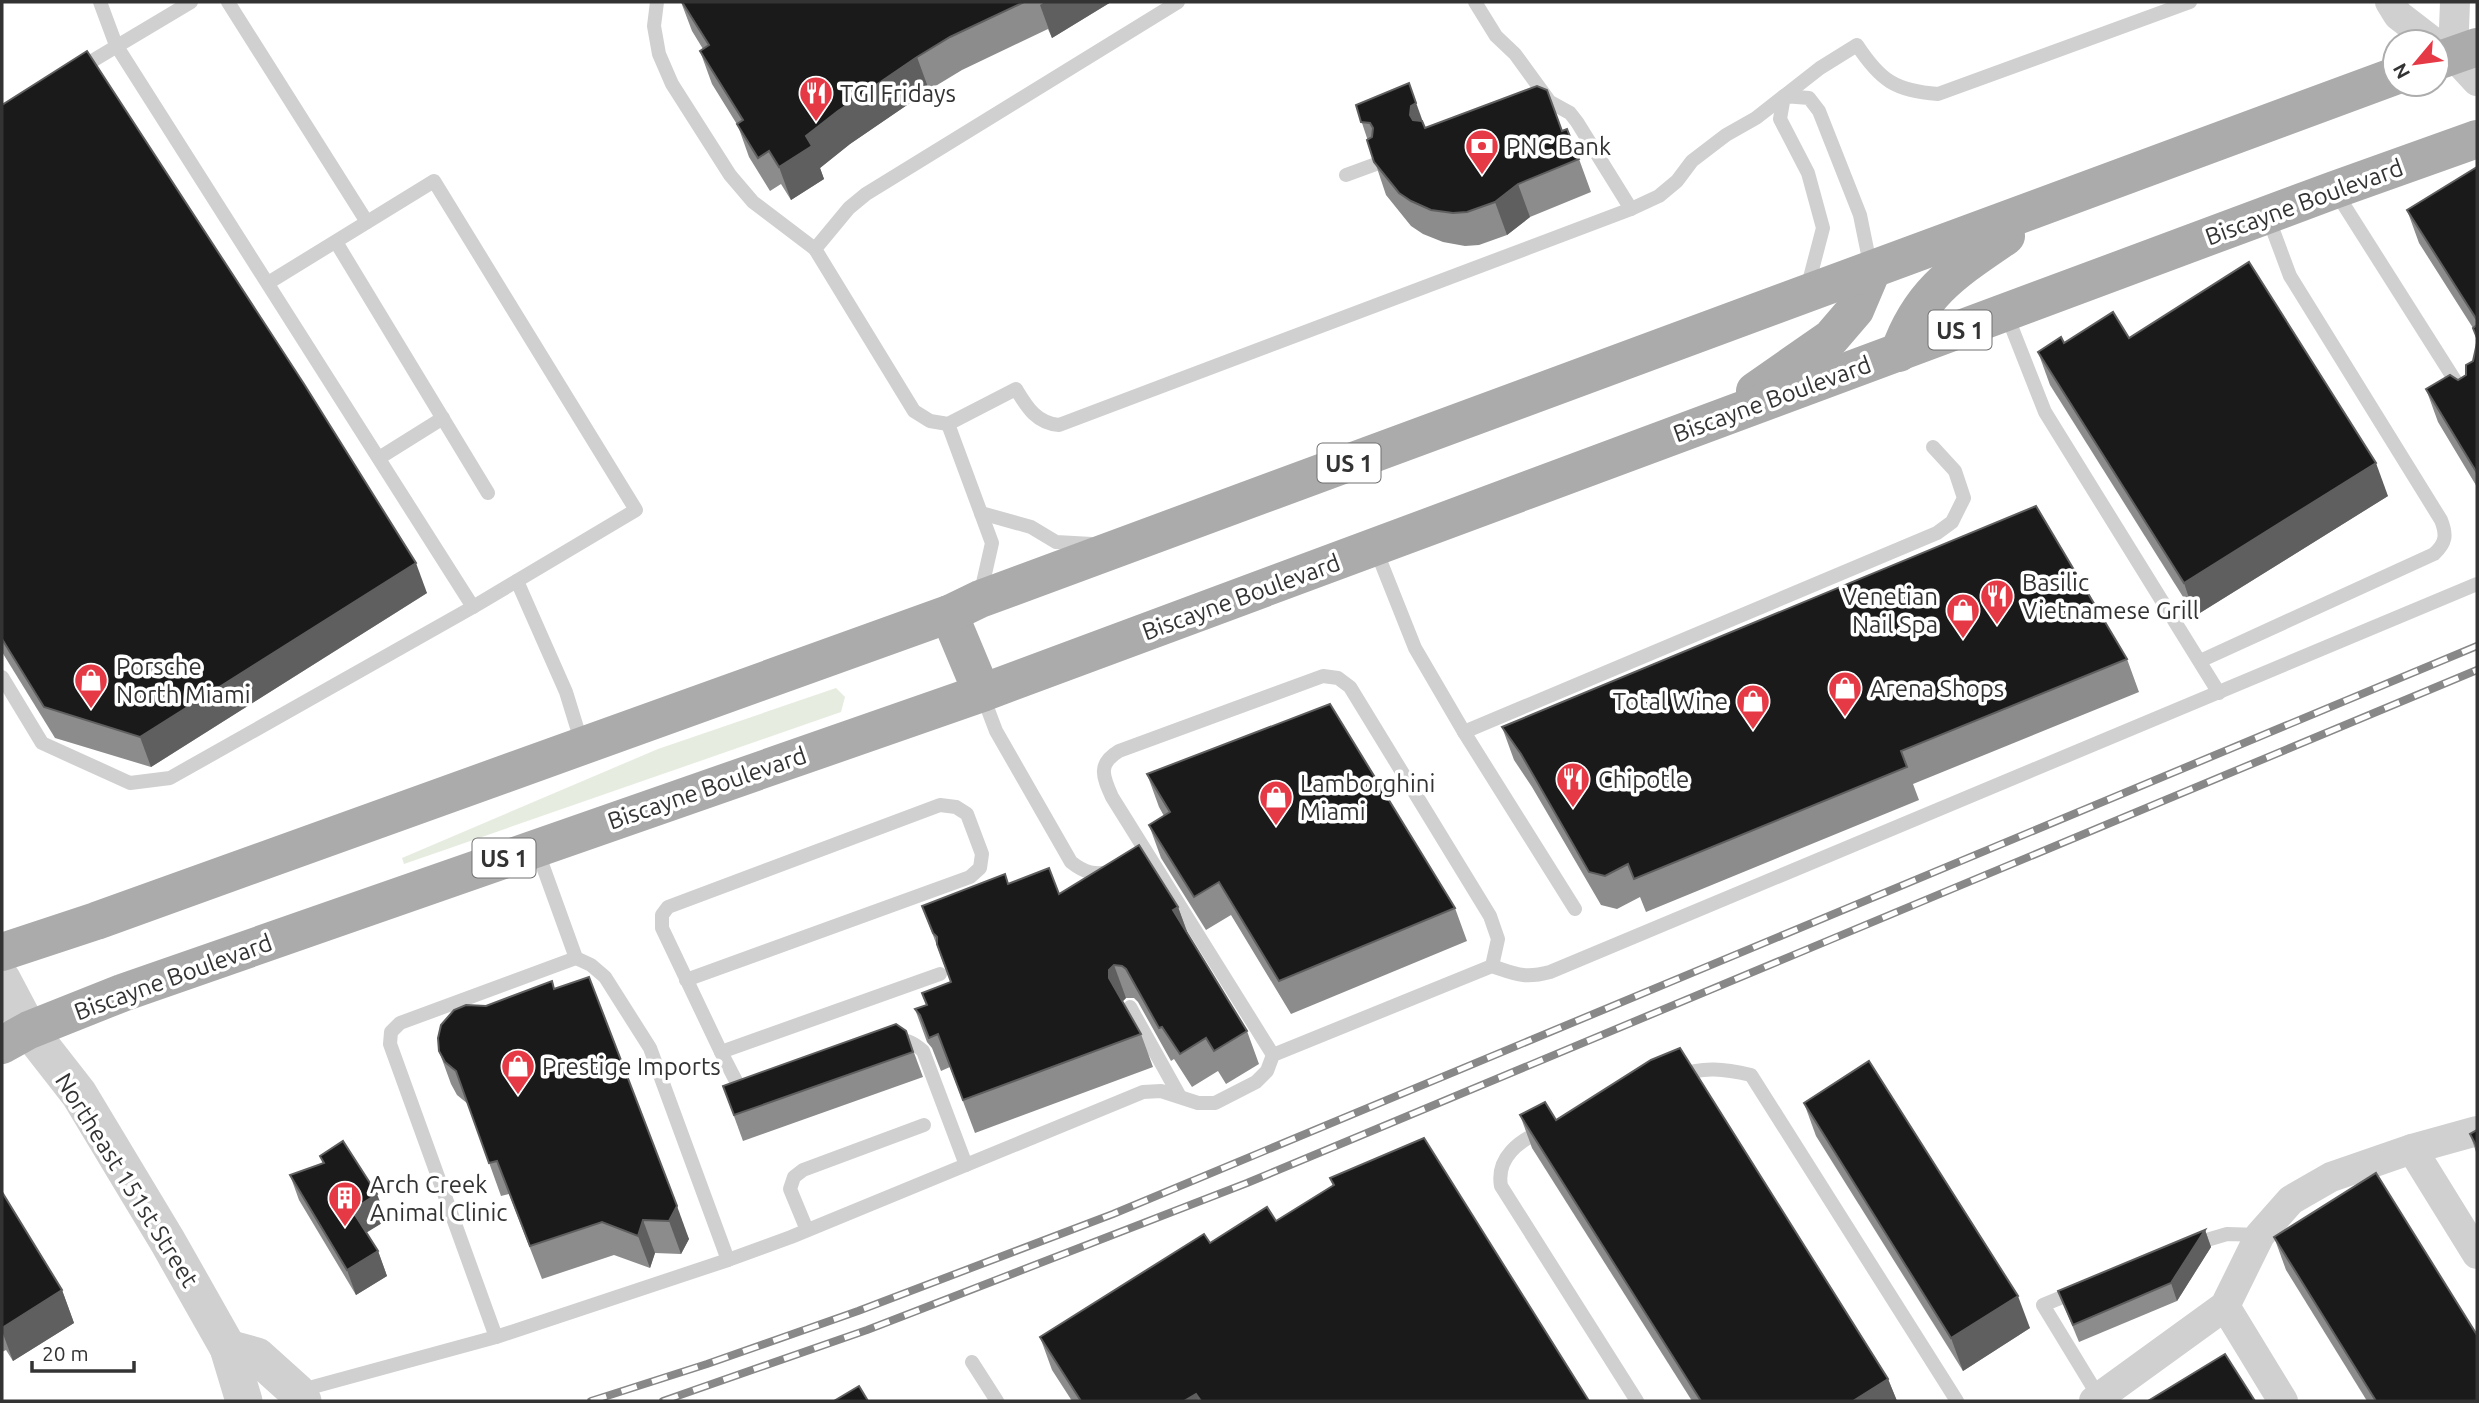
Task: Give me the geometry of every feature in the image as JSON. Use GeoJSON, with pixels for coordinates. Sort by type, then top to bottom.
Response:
{"type":"FeatureCollection","features":[{"type":"Feature","properties":{"kind":"main road","name":"US 1"},"geometry":{"type":"LineString","coordinates":[[2,952],[96,921],[964,607],[2381,81]]}},
{"type":"Feature","properties":{"kind":"main road","name":"Biscayne Boulevard"},"geometry":{"type":"LineString","coordinates":[[15,1038],[122,993],[982,693],[2477,139]]}},
{"type":"Feature","properties":{"kind":"main road"},"geometry":{"type":"LineString","coordinates":[[1899,353],[1908,327],[1924,303],[1953,272],[2057,202]]}},
{"type":"Feature","properties":{"kind":"main road"},"geometry":{"type":"LineString","coordinates":[[1714,420],[1831,338],[1855,310],[1871,270]]}},
{"type":"Feature","properties":{"kind":"main road"},"geometry":{"type":"LineString","coordinates":[[964,607],[982,693]]}},
{"type":"Feature","properties":{"kind":"street"},"geometry":{"type":"LineString","coordinates":[[2390,2],[2398,15],[2452,55]]}},
{"type":"Feature","properties":{"kind":"street"},"geometry":{"type":"LineString","coordinates":[[2452,55],[2455,2]]}},
{"type":"Feature","properties":{"kind":"street","name":"Northeast 151st Street"},"geometry":{"type":"LineString","coordinates":[[2,979],[15,1038],[79,1094],[168,1241],[228,1348],[244,1401]]}},
{"type":"Feature","properties":{"kind":"street"},"geometry":{"type":"LineString","coordinates":[[2097,1399],[2225,1306],[2260,1235],[2291,1200],[2331,1177],[2412,1149],[2477,1131]]}},
{"type":"Feature","properties":{"kind":"street"},"geometry":{"type":"LineString","coordinates":[[2412,1149],[2477,1254]]}},
{"type":"Feature","properties":{"kind":"street"},"geometry":{"type":"LineString","coordinates":[[2225,1306],[2283,1401]]}},
{"type":"Feature","properties":{"kind":"street"},"geometry":{"type":"LineString","coordinates":[[228,1348],[257,1356],[300,1396]]}},
{"type":"Feature","properties":{"kind":"lane"},"geometry":{"type":"LineString","coordinates":[[100,2],[117,45],[473,607]]}},
{"type":"Feature","properties":{"kind":"lane"},"geometry":{"type":"LineString","coordinates":[[59,81],[191,2]]}},
{"type":"Feature","properties":{"kind":"lane"},"geometry":{"type":"LineString","coordinates":[[228,2],[367,222]]}},
{"type":"Feature","properties":{"kind":"lane"},"geometry":{"type":"LineString","coordinates":[[657,2],[653,26],[659,54],[673,84],[730,175],[753,202],[815,249],[914,411],[930,421],[948,424],[1016,389],[1035,417],[1047,424],[1059,425],[1631,209],[1659,196],[1677,181],[1692,161],[1726,135],[1756,118],[1820,68],[1857,45],[1873,69],[1895,86],[1915,92],[1938,94],[2190,2]]}},
{"type":"Feature","properties":{"kind":"lane"},"geometry":{"type":"LineString","coordinates":[[815,249],[849,208],[866,194],[1178,2]]}},
{"type":"Feature","properties":{"kind":"lane"},"geometry":{"type":"LineString","coordinates":[[1475,2],[1496,36],[1514,54],[1544,104],[1570,113],[1577,122],[1631,209]]}},
{"type":"Feature","properties":{"kind":"lane"},"geometry":{"type":"LineString","coordinates":[[1784,96],[1809,98],[1819,111],[1860,215],[1871,270]]}},
{"type":"Feature","properties":{"kind":"lane"},"geometry":{"type":"LineString","coordinates":[[1784,96],[1780,118],[1808,173],[1823,228],[1806,295]]}},
{"type":"Feature","properties":{"kind":"lane"},"geometry":{"type":"LineString","coordinates":[[1346,175],[1376,164]]}},
{"type":"Feature","properties":{"kind":"lane"},"geometry":{"type":"LineString","coordinates":[[2,677],[42,743],[130,783],[170,778],[473,607],[636,510],[434,181],[268,283]]}},
{"type":"Feature","properties":{"kind":"lane"},"geometry":{"type":"LineString","coordinates":[[2334,190],[2470,403]]}},
{"type":"Feature","properties":{"kind":"lane"},"geometry":{"type":"LineString","coordinates":[[2200,661],[2434,554],[2443,546],[2446,532],[2290,276],[2267,215]]}},
{"type":"Feature","properties":{"kind":"lane"},"geometry":{"type":"LineString","coordinates":[[336,242],[488,493]]}},
{"type":"Feature","properties":{"kind":"lane"},"geometry":{"type":"LineString","coordinates":[[2006,312],[2045,412],[2219,692]]}},
{"type":"Feature","properties":{"kind":"lane"},"geometry":{"type":"LineString","coordinates":[[379,458],[443,418]]}},
{"type":"Feature","properties":{"kind":"lane"},"geometry":{"type":"LineString","coordinates":[[948,424],[992,543],[964,607]]}},
{"type":"Feature","properties":{"kind":"lane"},"geometry":{"type":"LineString","coordinates":[[1464,732],[1937,533],[1952,522],[1964,498],[1955,471],[1933,447]]}},
{"type":"Feature","properties":{"kind":"lane"},"geometry":{"type":"LineString","coordinates":[[981,513],[1031,527],[1056,542],[1124,546]]}},
{"type":"Feature","properties":{"kind":"lane"},"geometry":{"type":"LineString","coordinates":[[1375,547],[1415,648],[1464,732],[1575,909]]}},
{"type":"Feature","properties":{"kind":"lane"},"geometry":{"type":"LineString","coordinates":[[517,581],[566,692],[582,745]]}},
{"type":"Feature","properties":{"kind":"lane"},"geometry":{"type":"LineString","coordinates":[[300,1396],[496,1337],[728,1260],[1143,1092],[1161,1091],[1198,1103],[1215,1103],[1256,1082],[1267,1071],[1273,1055],[1492,966],[1532,977],[1550,972],[2477,584]]}},
{"type":"Feature","properties":{"kind":"lane"},"geometry":{"type":"LineString","coordinates":[[1273,1055],[1143,867],[1104,780],[1103,769],[1108,758],[1119,751],[1323,676],[1338,678],[1350,687],[1490,916],[1498,939],[1492,966]]}},
{"type":"Feature","properties":{"kind":"lane"},"geometry":{"type":"LineString","coordinates":[[982,693],[996,731],[1071,862],[1082,871],[1096,874],[1143,867]]}},
{"type":"Feature","properties":{"kind":"lane"},"geometry":{"type":"LineString","coordinates":[[686,980],[970,877],[979,868],[982,855],[967,814],[956,807],[940,805],[668,907],[662,915],[662,928],[686,980],[737,1083],[746,1089],[758,1090],[771,1085]]}},
{"type":"Feature","properties":{"kind":"lane"},"geometry":{"type":"LineString","coordinates":[[536,847],[576,958],[591,965],[605,977],[650,1048],[728,1260]]}},
{"type":"Feature","properties":{"kind":"lane"},"geometry":{"type":"LineString","coordinates":[[496,1337],[390,1045],[391,1032],[400,1023],[576,958]]}},
{"type":"Feature","properties":{"kind":"lane"},"geometry":{"type":"LineString","coordinates":[[721,1052],[940,974]]}},
{"type":"Feature","properties":{"kind":"lane"},"geometry":{"type":"LineString","coordinates":[[1130,1007],[1179,1095]]}},
{"type":"Feature","properties":{"kind":"lane"},"geometry":{"type":"LineString","coordinates":[[873,1048],[898,1039],[912,1041],[923,1051],[966,1165]]}},
{"type":"Feature","properties":{"kind":"lane"},"geometry":{"type":"LineString","coordinates":[[1666,1081],[1690,1071],[1712,1068],[1751,1074],[1957,1401]]}},
{"type":"Feature","properties":{"kind":"lane"},"geometry":{"type":"LineString","coordinates":[[807,1230],[790,1189],[794,1177],[803,1170],[924,1125]]}},
{"type":"Feature","properties":{"kind":"lane"},"geometry":{"type":"LineString","coordinates":[[1556,1125],[1517,1144],[1503,1162],[1499,1174],[1501,1186],[1637,1401]]}},
{"type":"Feature","properties":{"kind":"lane"},"geometry":{"type":"LineString","coordinates":[[2172,1253],[2210,1237],[2227,1234],[2260,1235]]}},
{"type":"Feature","properties":{"kind":"lane"},"geometry":{"type":"LineString","coordinates":[[2094,1284],[2043,1305],[2097,1399]]}},
{"type":"Feature","properties":{"kind":"lane"},"geometry":{"type":"LineString","coordinates":[[972,1362],[997,1401]]}},
{"type":"Feature","properties":{"kind":"shaded area"},"geometry":{"type":"Polygon","coordinates":[[[836,688],[845,697],[841,712],[404,864],[402,858],[658,749],[836,688]]]}},
{"type":"Feature","properties":{"kind":"building"},"geometry":{"type":"Polygon","coordinates":[[[682,2],[1024,2],[950,37],[917,57],[806,136],[812,146],[779,167],[769,151],[758,158],[737,124],[743,120],[700,51],[709,45],[682,2]]]}},
{"type":"Feature","properties":{"kind":"building"},"geometry":{"type":"Polygon","coordinates":[[[87,51],[304,384],[416,563],[140,737],[44,707],[2,639],[2,105],[87,51]]]}},
{"type":"Feature","properties":{"kind":"building","name":"PNC Bank"},"geometry":{"type":"Polygon","coordinates":[[[1409,83],[1416,103],[1411,106],[1410,115],[1413,120],[1422,121],[1425,128],[1537,86],[1547,90],[1562,131],[1567,129],[1579,159],[1518,184],[1495,202],[1467,212],[1431,210],[1399,193],[1374,162],[1367,140],[1372,137],[1373,128],[1370,123],[1361,122],[1356,105],[1409,83]]]}},
{"type":"Feature","properties":{"kind":"building"},"geometry":{"type":"Polygon","coordinates":[[[2477,167],[2477,320],[2407,210],[2477,167]]]}},
{"type":"Feature","properties":{"kind":"building"},"geometry":{"type":"Polygon","coordinates":[[[2249,262],[2376,463],[2184,583],[2038,352],[2061,337],[2064,343],[2113,312],[2129,338],[2249,262]]]}},
{"type":"Feature","properties":{"kind":"building"},"geometry":{"type":"Polygon","coordinates":[[[2477,343],[2477,473],[2426,389],[2450,375],[2458,380],[2466,375],[2466,365],[2473,361],[2477,343]]]}},
{"type":"Feature","properties":{"kind":"building","name":"Arena Shops"},"geometry":{"type":"Polygon","coordinates":[[[2036,506],[2127,659],[1901,751],[1907,767],[1634,879],[1628,864],[1605,876],[1589,872],[1521,754],[1502,727],[2036,506]]]}},
{"type":"Feature","properties":{"kind":"building"},"geometry":{"type":"Polygon","coordinates":[[[1330,704],[1455,908],[1279,981],[1219,882],[1194,897],[1149,825],[1170,812],[1147,774],[1330,704]]]}},
{"type":"Feature","properties":{"kind":"building"},"geometry":{"type":"Polygon","coordinates":[[[1139,845],[1178,907],[1173,910],[1247,1031],[1214,1051],[1206,1038],[1180,1054],[1162,1027],[1159,1028],[1126,969],[1114,965],[1109,970],[1109,978],[1141,1034],[963,1100],[938,1034],[929,1038],[915,1009],[927,1005],[922,993],[951,982],[937,937],[922,906],[1005,874],[1008,884],[1049,868],[1059,894],[1139,845]]]}},
{"type":"Feature","properties":{"kind":"building"},"geometry":{"type":"Polygon","coordinates":[[[589,977],[677,1206],[669,1221],[643,1220],[638,1236],[602,1222],[530,1246],[497,1161],[489,1163],[456,1071],[445,1062],[439,1051],[438,1038],[441,1025],[454,1010],[466,1005],[486,1006],[552,981],[554,989],[589,977]]]}},
{"type":"Feature","properties":{"kind":"building"},"geometry":{"type":"Polygon","coordinates":[[[896,1024],[906,1031],[913,1052],[734,1115],[723,1086],[896,1024]]]}},
{"type":"Feature","properties":{"kind":"building"},"geometry":{"type":"Polygon","coordinates":[[[1680,1048],[1888,1379],[1853,1401],[1701,1401],[1520,1115],[1545,1102],[1556,1120],[1651,1060],[1680,1048]]]}},
{"type":"Feature","properties":{"kind":"building"},"geometry":{"type":"Polygon","coordinates":[[[1869,1061],[2018,1296],[1951,1338],[1804,1103],[1869,1061]]]}},
{"type":"Feature","properties":{"kind":"building"},"geometry":{"type":"Polygon","coordinates":[[[2477,1130],[2477,1147],[2470,1134],[2477,1130]]]}},
{"type":"Feature","properties":{"kind":"building"},"geometry":{"type":"Polygon","coordinates":[[[1424,1138],[1589,1401],[1201,1401],[1196,1394],[1184,1401],[1081,1401],[1040,1337],[1204,1234],[1210,1243],[1267,1207],[1276,1221],[1334,1185],[1330,1178],[1424,1138]]]}},
{"type":"Feature","properties":{"kind":"building","name":"Arch Creek Animal Clinic"},"geometry":{"type":"Polygon","coordinates":[[[343,1141],[377,1194],[352,1210],[378,1251],[347,1270],[290,1175],[324,1163],[320,1156],[343,1141]]]}},
{"type":"Feature","properties":{"kind":"building"},"geometry":{"type":"Polygon","coordinates":[[[2376,1173],[2477,1335],[2477,1401],[2376,1401],[2274,1237],[2376,1173]]]}},
{"type":"Feature","properties":{"kind":"building"},"geometry":{"type":"Polygon","coordinates":[[[2,1192],[62,1290],[2,1328],[2,1192]]]}},
{"type":"Feature","properties":{"kind":"building"},"geometry":{"type":"Polygon","coordinates":[[[2205,1230],[2171,1283],[2073,1325],[2058,1291],[2205,1230]]]}},
{"type":"Feature","properties":{"kind":"building"},"geometry":{"type":"Polygon","coordinates":[[[2225,1354],[2255,1401],[2148,1401],[2225,1354]]]}},
{"type":"Feature","properties":{"kind":"building"},"geometry":{"type":"Polygon","coordinates":[[[859,1386],[868,1401],[834,1401],[859,1386]]]}},
{"type":"Feature","properties":{"kind":"railway"},"geometry":{"type":"LineString","coordinates":[[591,1401],[858,1311],[1113,1214],[2477,646]]}},
{"type":"Feature","properties":{"kind":"railway"},"geometry":{"type":"LineString","coordinates":[[663,1401],[867,1330],[1247,1183],[2477,670]]}},
{"type":"Feature","properties":{"kind":"place","name":"TGI Fridays"},"geometry":{"type":"Point","coordinates":[816,123]}},
{"type":"Feature","properties":{"kind":"place","name":"PNC Bank"},"geometry":{"type":"Point","coordinates":[1482,176]}},
{"type":"Feature","properties":{"kind":"place","name":"Basilic Vietnamese Grill"},"geometry":{"type":"Point","coordinates":[1997,626]}},
{"type":"Feature","properties":{"kind":"place","name":"Venetian Nail Spa"},"geometry":{"type":"Point","coordinates":[1963,640]}},
{"type":"Feature","properties":{"kind":"place","name":"Porsche North Miami"},"geometry":{"type":"Point","coordinates":[91,710]}},
{"type":"Feature","properties":{"kind":"place","name":"Arena Shops"},"geometry":{"type":"Point","coordinates":[1845,718]}},
{"type":"Feature","properties":{"kind":"place","name":"Total Wine"},"geometry":{"type":"Point","coordinates":[1753,731]}},
{"type":"Feature","properties":{"kind":"place","name":"Chipotle"},"geometry":{"type":"Point","coordinates":[1573,809]}},
{"type":"Feature","properties":{"kind":"place","name":"Lamborghini Miami"},"geometry":{"type":"Point","coordinates":[1276,827]}},
{"type":"Feature","properties":{"kind":"place","name":"Prestige Imports"},"geometry":{"type":"Point","coordinates":[518,1096]}},
{"type":"Feature","properties":{"kind":"place","name":"Arch Creek Animal Clinic"},"geometry":{"type":"Point","coordinates":[345,1228]}}]}
